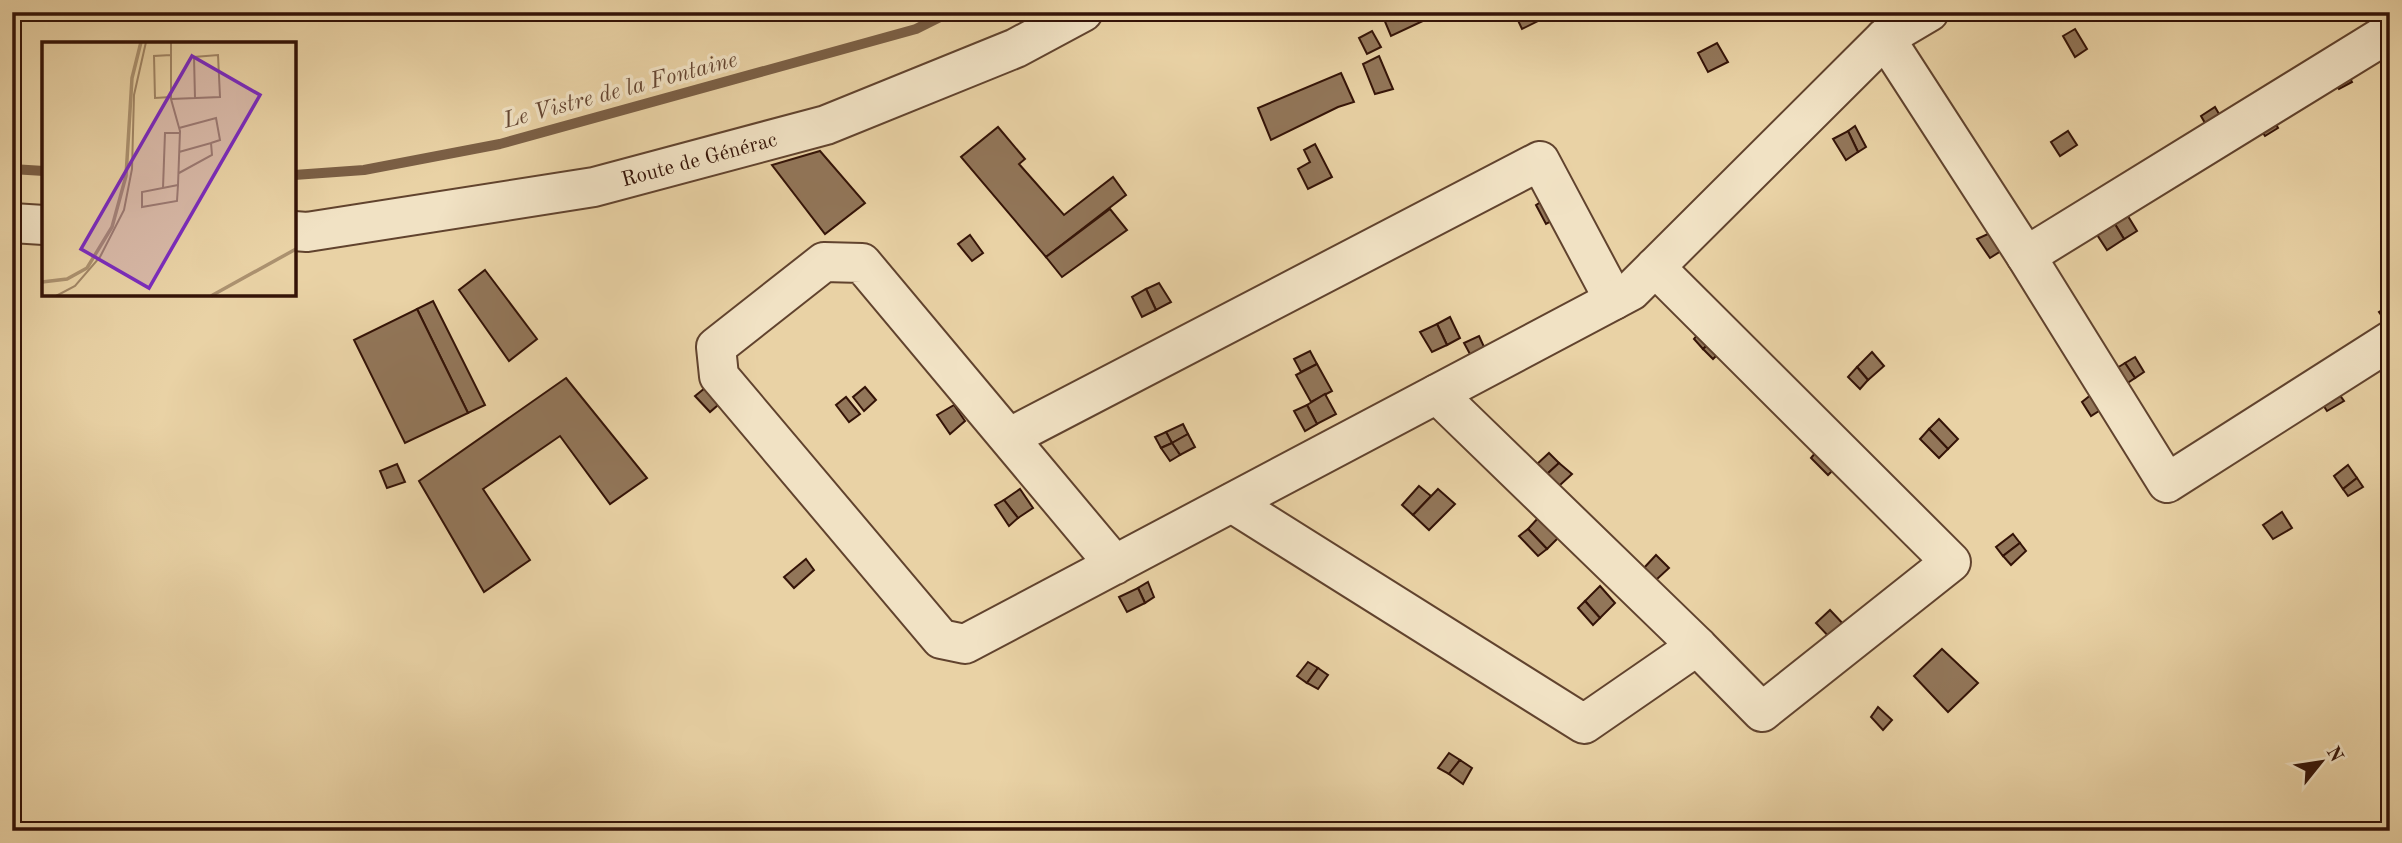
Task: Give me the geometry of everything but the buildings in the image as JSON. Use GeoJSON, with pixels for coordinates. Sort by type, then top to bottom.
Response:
{"type":"FeatureCollection","features":[{"type":"Feature","properties":{"kind":"street","name":"Route de Générac"},"geometry":{"type":"LineString","coordinates":[[296,231],[307,232],[594,187],[826,125],[1016,48],[1083,12]]}},
{"type":"Feature","properties":{"kind":"street"},"geometry":{"type":"LineString","coordinates":[[1115,565],[862,263],[824,262],[716,347],[719,376],[941,639],[965,644],[1115,565],[1232,503],[1631,291],[1905,22],[2026,256],[2167,483],[2390,341]]}},
{"type":"Feature","properties":{"kind":"street"},"geometry":{"type":"LineString","coordinates":[[2026,256],[2390,32]]}},
{"type":"Feature","properties":{"kind":"street"},"geometry":{"type":"LineString","coordinates":[[1010,438],[1540,161],[1614,300]]}},
{"type":"Feature","properties":{"kind":"street"},"geometry":{"type":"LineString","coordinates":[[12,223],[42,225]]}},
{"type":"Feature","properties":{"kind":"street"},"geometry":{"type":"LineString","coordinates":[[1437,394],[1762,712],[1951,562],[1655,267]]}},
{"type":"Feature","properties":{"kind":"street"},"geometry":{"type":"LineString","coordinates":[[1232,503],[1584,724],[1697,646]]}},
{"type":"Feature","properties":{"kind":"waterway","name":"Le Vistre de la Fontaine"},"geometry":{"type":"LineString","coordinates":[[296,175],[364,170],[500,144],[916,29],[950,12]]}},
{"type":"Feature","properties":{"kind":"waterway","name":"Le Vistre de la Fontaine"},"geometry":{"type":"LineString","coordinates":[[12,169],[42,171]]}}]}
